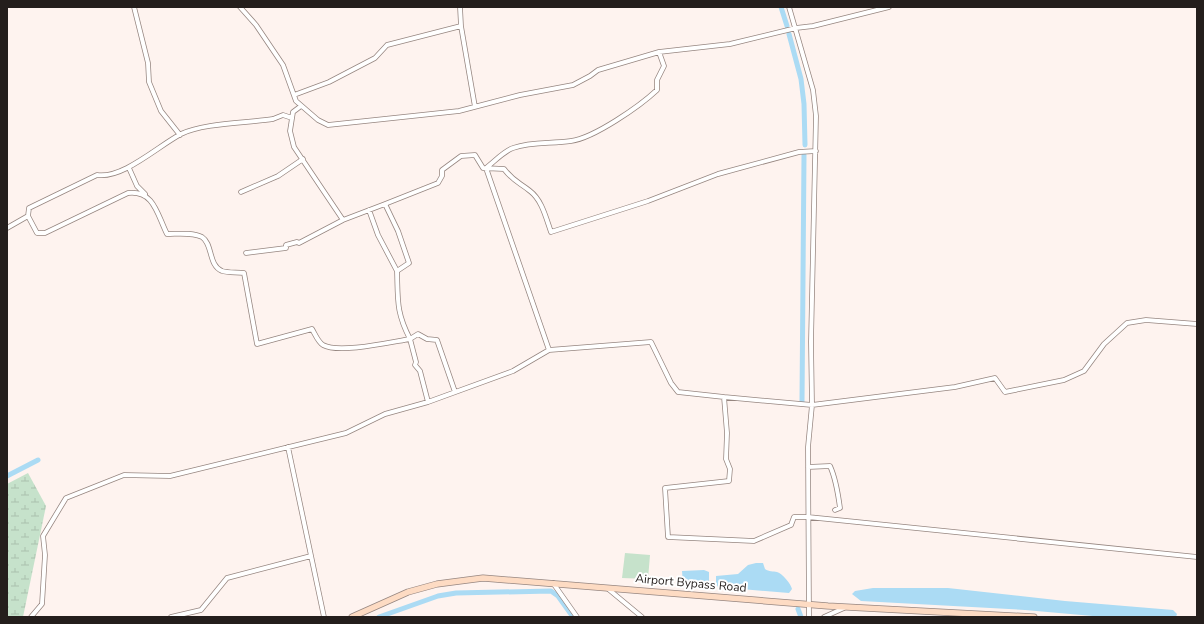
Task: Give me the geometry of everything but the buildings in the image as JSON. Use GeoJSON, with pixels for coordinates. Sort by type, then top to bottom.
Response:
{"type":"FeatureCollection","features":[{"type":"Feature","properties":{"kind":"street"},"geometry":{"type":"LineString","coordinates":[[134,7],[148,63],[149,82],[161,111],[180,135]]}},
{"type":"Feature","properties":{"kind":"street"},"geometry":{"type":"LineString","coordinates":[[241,7],[256,25],[283,65],[296,101],[318,120],[328,125],[459,111],[520,95],[574,85],[598,70],[659,52],[730,44],[796,28],[813,26],[889,7]]}},
{"type":"Feature","properties":{"kind":"street"},"geometry":{"type":"LineString","coordinates":[[460,7],[461,26],[475,107]]}},
{"type":"Feature","properties":{"kind":"street"},"geometry":{"type":"LineString","coordinates":[[789,7],[814,90],[816,116],[812,405],[808,447],[807,604],[809,617]]}},
{"type":"Feature","properties":{"kind":"street"},"geometry":{"type":"LineString","coordinates":[[294,95],[329,82],[375,58],[387,45],[461,26]]}},
{"type":"Feature","properties":{"kind":"street"},"geometry":{"type":"LineString","coordinates":[[486,168],[512,148],[541,142],[571,141],[591,134],[646,101],[658,90],[657,80],[664,66],[659,52]]}},
{"type":"Feature","properties":{"kind":"street"},"geometry":{"type":"LineString","coordinates":[[301,106],[293,112],[290,131],[294,146],[343,220]]}},
{"type":"Feature","properties":{"kind":"street"},"geometry":{"type":"LineString","coordinates":[[147,196],[141,193],[128,193],[45,232],[37,233],[28,216],[29,208],[67,188],[97,175],[103,176],[129,168],[180,135],[194,129],[273,119],[283,115],[292,118]]}},
{"type":"Feature","properties":{"kind":"street"},"geometry":{"type":"LineString","coordinates":[[246,253],[286,248],[286,245],[297,242],[299,243],[343,220],[438,183],[442,176],[442,170],[461,156],[475,155],[483,168],[504,169],[512,180],[531,191],[540,203],[550,232],[648,201],[718,174],[799,152],[816,151]]}},
{"type":"Feature","properties":{"kind":"street"},"geometry":{"type":"LineString","coordinates":[[241,192],[278,176],[303,159]]}},
{"type":"Feature","properties":{"kind":"street"},"geometry":{"type":"LineString","coordinates":[[129,168],[138,186],[149,198],[167,234],[189,234],[202,237],[207,243],[215,264],[222,271],[244,272],[257,344],[312,329],[321,344],[328,347],[350,348],[410,338],[418,334],[427,339],[437,340],[455,392]]}},
{"type":"Feature","properties":{"kind":"street"},"geometry":{"type":"LineString","coordinates":[[486,168],[549,350]]}},
{"type":"Feature","properties":{"kind":"street"},"geometry":{"type":"LineString","coordinates":[[385,204],[398,231],[409,263],[398,271]]}},
{"type":"Feature","properties":{"kind":"street"},"geometry":{"type":"LineString","coordinates":[[369,210],[378,235],[398,271],[399,312],[401,322],[410,338],[416,362],[415,365],[420,371],[428,402]]}},
{"type":"Feature","properties":{"kind":"street"},"geometry":{"type":"LineString","coordinates":[[7,228],[28,216]]}},
{"type":"Feature","properties":{"kind":"street"},"geometry":{"type":"LineString","coordinates":[[31,617],[42,604],[45,554],[44,536],[66,498],[124,476],[170,476],[346,433],[385,414],[428,402],[512,371],[549,350],[651,342],[669,380],[678,392],[724,398],[812,405],[955,388],[995,378],[1005,392],[1015,391],[1064,380],[1084,371],[1104,344],[1127,323],[1146,320],[1197,324]]}},
{"type":"Feature","properties":{"kind":"street"},"geometry":{"type":"LineString","coordinates":[[724,398],[727,433],[726,459],[730,469],[729,481],[665,488],[668,537],[754,541],[791,525],[794,517],[808,517],[1197,557]]}},
{"type":"Feature","properties":{"kind":"street"},"geometry":{"type":"LineString","coordinates":[[288,447],[324,617]]}},
{"type":"Feature","properties":{"kind":"street"},"geometry":{"type":"LineString","coordinates":[[808,467],[830,466],[834,476],[840,508],[835,510]]}},
{"type":"Feature","properties":{"kind":"street"},"geometry":{"type":"LineString","coordinates":[[171,617],[201,610],[227,578],[311,556]]}},
{"type":"Feature","properties":{"kind":"street","name":"Airport Bypass Road"},"geometry":{"type":"LineString","coordinates":[[352,617],[408,592],[437,584],[483,578],[605,586],[807,604],[1034,617]]}},
{"type":"Feature","properties":{"kind":"street"},"geometry":{"type":"LineString","coordinates":[[553,583],[577,617]]}},
{"type":"Feature","properties":{"kind":"street"},"geometry":{"type":"LineString","coordinates":[[605,586],[642,617]]}},
{"type":"Feature","properties":{"kind":"street"},"geometry":{"type":"LineString","coordinates":[[824,617],[841,609],[852,607]]}},
{"type":"Feature","properties":{"kind":"green space"},"geometry":{"type":"Polygon","coordinates":[[[28,473],[46,506],[23,617],[7,617],[7,484],[28,473]]]}},
{"type":"Feature","properties":{"kind":"green space"},"geometry":{"type":"Polygon","coordinates":[[[625,553],[650,555],[648,579],[622,578],[625,553]]]}},
{"type":"Feature","properties":{"kind":"water"},"geometry":{"type":"Polygon","coordinates":[[[763,563],[765,569],[777,572],[784,577],[792,589],[789,593],[718,587],[716,584],[716,576],[738,574],[748,565],[763,563]]]}},
{"type":"Feature","properties":{"kind":"water"},"geometry":{"type":"Polygon","coordinates":[[[704,570],[709,572],[709,585],[683,583],[682,571],[704,570]]]}},
{"type":"Feature","properties":{"kind":"water"},"geometry":{"type":"Polygon","coordinates":[[[873,588],[948,588],[1065,601],[1173,610],[1177,614],[1176,617],[1104,617],[1025,610],[861,601],[852,594],[855,591],[873,588]]]}},
{"type":"Feature","properties":{"kind":"waterway"},"geometry":{"type":"LineString","coordinates":[[781,7],[787,26]]}},
{"type":"Feature","properties":{"kind":"waterway"},"geometry":{"type":"LineString","coordinates":[[789,34],[801,79],[804,104],[805,145]]}},
{"type":"Feature","properties":{"kind":"waterway"},"geometry":{"type":"LineString","coordinates":[[802,402],[804,155]]}},
{"type":"Feature","properties":{"kind":"waterway"},"geometry":{"type":"LineString","coordinates":[[7,476],[38,460]]}},
{"type":"Feature","properties":{"kind":"waterway"},"geometry":{"type":"LineString","coordinates":[[379,617],[438,596],[456,593],[551,591],[558,596],[573,617]]}},
{"type":"Feature","properties":{"kind":"waterway"},"geometry":{"type":"LineString","coordinates":[[798,609],[801,617]]}}]}
